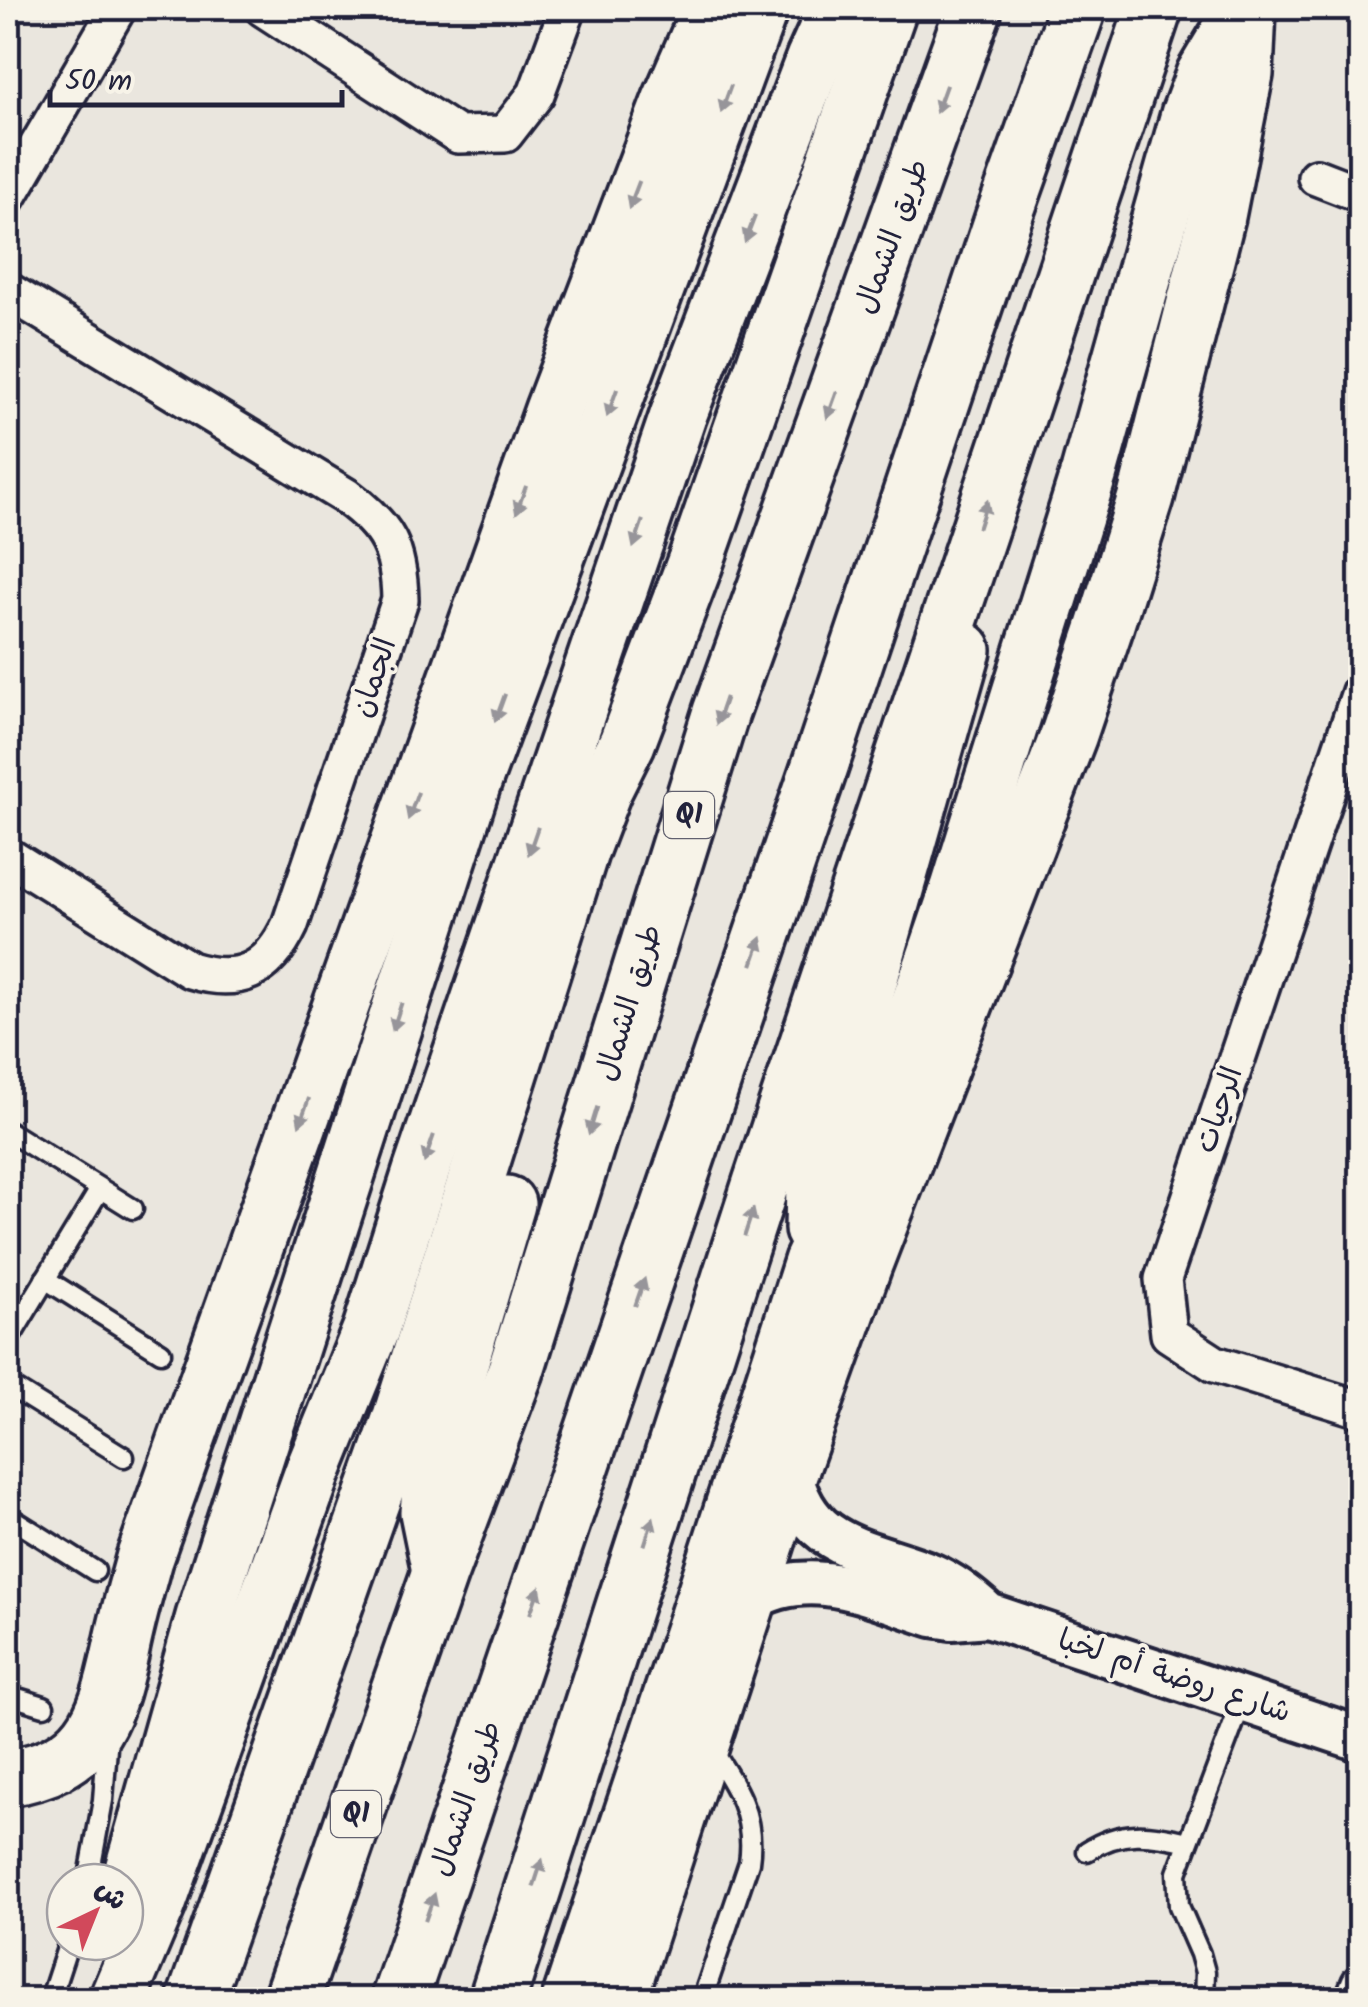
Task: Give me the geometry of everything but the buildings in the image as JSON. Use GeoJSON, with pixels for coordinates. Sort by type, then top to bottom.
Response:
{"type":"FeatureCollection","features":[{"type":"Feature","properties":{"kind":"highway"},"geometry":{"type":"LineString","coordinates":[[8,1778],[61,1762],[83,1744],[101,1721],[112,1694],[144,1559],[560,392],[670,102],[710,8]]}},
{"type":"Feature","properties":{"kind":"highway"},"geometry":{"type":"LineString","coordinates":[[135,1862],[204,1617],[466,803],[760,8]]}},
{"type":"Feature","properties":{"kind":"highway"},"geometry":{"type":"LineString","coordinates":[[117,2000],[158,1903],[314,1469],[371,1329],[427,1153],[678,416],[837,8]]}},
{"type":"Feature","properties":{"kind":"highway"},"geometry":{"type":"LineString","coordinates":[[195,2000],[400,1422],[582,850],[695,563],[889,8]]}},
{"type":"Feature","properties":{"kind":"highway","name":"طريق الشمال"},"geometry":{"type":"LineString","coordinates":[[291,2000],[440,1572],[516,1370],[720,712],[974,8]]}},
{"type":"Feature","properties":{"kind":"highway","name":"طريق الشمال"},"geometry":{"type":"LineString","coordinates":[[399,2000],[1002,219],[1078,8]]}},
{"type":"Feature","properties":{"kind":"highway"},"geometry":{"type":"LineString","coordinates":[[498,2000],[761,1183],[1154,8]]}},
{"type":"Feature","properties":{"kind":"highway"},"geometry":{"type":"LineString","coordinates":[[570,2000],[812,1262],[874,1130],[958,888],[1090,472],[1189,115],[1204,75],[1246,8]]}},
{"type":"Feature","properties":{"kind":"highway"},"geometry":{"type":"LineString","coordinates":[[618,2000],[790,1470],[864,1264],[1062,753],[1106,626],[1150,480],[1217,216],[1245,74],[1246,8]]}},
{"type":"Feature","properties":{"kind":"highway"},"geometry":{"type":"LineString","coordinates":[[812,1262],[814,1187],[823,1143],[962,662],[962,578]]}},
{"type":"Feature","properties":{"kind":"highway"},"geometry":{"type":"LineString","coordinates":[[440,1572],[428,1512],[434,1451],[615,823],[627,742]]}},
{"type":"Feature","properties":{"kind":"highway"},"geometry":{"type":"LineString","coordinates":[[311,1672],[364,1424],[371,1329]]}},
{"type":"Feature","properties":{"kind":"highway"},"geometry":{"type":"LineString","coordinates":[[96,2000],[106,1962]]}},
{"type":"Feature","properties":{"kind":"street"},"geometry":{"type":"LineString","coordinates":[[8,197],[118,8]]}},
{"type":"Feature","properties":{"kind":"street"},"geometry":{"type":"LineString","coordinates":[[263,8],[458,135],[505,134],[536,94],[568,8]]}},
{"type":"Feature","properties":{"kind":"street"},"geometry":{"type":"LineString","coordinates":[[1316,177],[1360,194]]}},
{"type":"Feature","properties":{"kind":"street","name":"الجمان"},"geometry":{"type":"LineString","coordinates":[[8,291],[348,497],[372,515],[390,540],[400,570],[400,600],[290,925],[280,948],[262,965],[238,975],[214,977],[190,970],[8,856]]}},
{"type":"Feature","properties":{"kind":"street","name":"الرحيات"},"geometry":{"type":"LineString","coordinates":[[1360,692],[1163,1280],[1169,1334],[1215,1364],[1360,1408]]}},
{"type":"Feature","properties":{"kind":"street","name":"شارع روضة أم لخبا"},"geometry":{"type":"LineString","coordinates":[[790,1470],[794,1491],[804,1510],[833,1539],[930,1575],[961,1592],[988,1615],[1360,1740]]}},
{"type":"Feature","properties":{"kind":"street","name":"شارع روضة أم لخبا"},"geometry":{"type":"LineString","coordinates":[[748,1602],[781,1584],[818,1582],[934,1616],[988,1615]]}},
{"type":"Feature","properties":{"kind":"street"},"geometry":{"type":"LineString","coordinates":[[1353,2000],[1360,1983]]}},
{"type":"Feature","properties":{"kind":"lane"},"geometry":{"type":"LineString","coordinates":[[8,1130],[133,1209]]}},
{"type":"Feature","properties":{"kind":"lane"},"geometry":{"type":"LineString","coordinates":[[8,1341],[100,1189]]}},
{"type":"Feature","properties":{"kind":"lane"},"geometry":{"type":"LineString","coordinates":[[45,1280],[161,1352]]}},
{"type":"Feature","properties":{"kind":"lane"},"geometry":{"type":"LineString","coordinates":[[8,1386],[124,1457]]}},
{"type":"Feature","properties":{"kind":"lane"},"geometry":{"type":"LineString","coordinates":[[8,1516],[95,1571]]}},
{"type":"Feature","properties":{"kind":"lane"},"geometry":{"type":"LineString","coordinates":[[92,1862],[103,1800],[112,1694]]}},
{"type":"Feature","properties":{"kind":"lane"},"geometry":{"type":"LineString","coordinates":[[8,1695],[44,1706]]}},
{"type":"Feature","properties":{"kind":"lane"},"geometry":{"type":"LineString","coordinates":[[1204,2000],[1204,1972],[1179,1906],[1177,1873],[1243,1699]]}},
{"type":"Feature","properties":{"kind":"lane"},"geometry":{"type":"LineString","coordinates":[[702,2000],[749,1862],[752,1842],[745,1802],[705,1738]]}},
{"type":"Feature","properties":{"kind":"lane"},"geometry":{"type":"LineString","coordinates":[[1087,1851],[1102,1842],[1135,1833],[1188,1842]]}},
{"type":"Feature","properties":{"kind":"lane"},"geometry":{"type":"LineString","coordinates":[[50,2000],[62,1962]]}}]}
